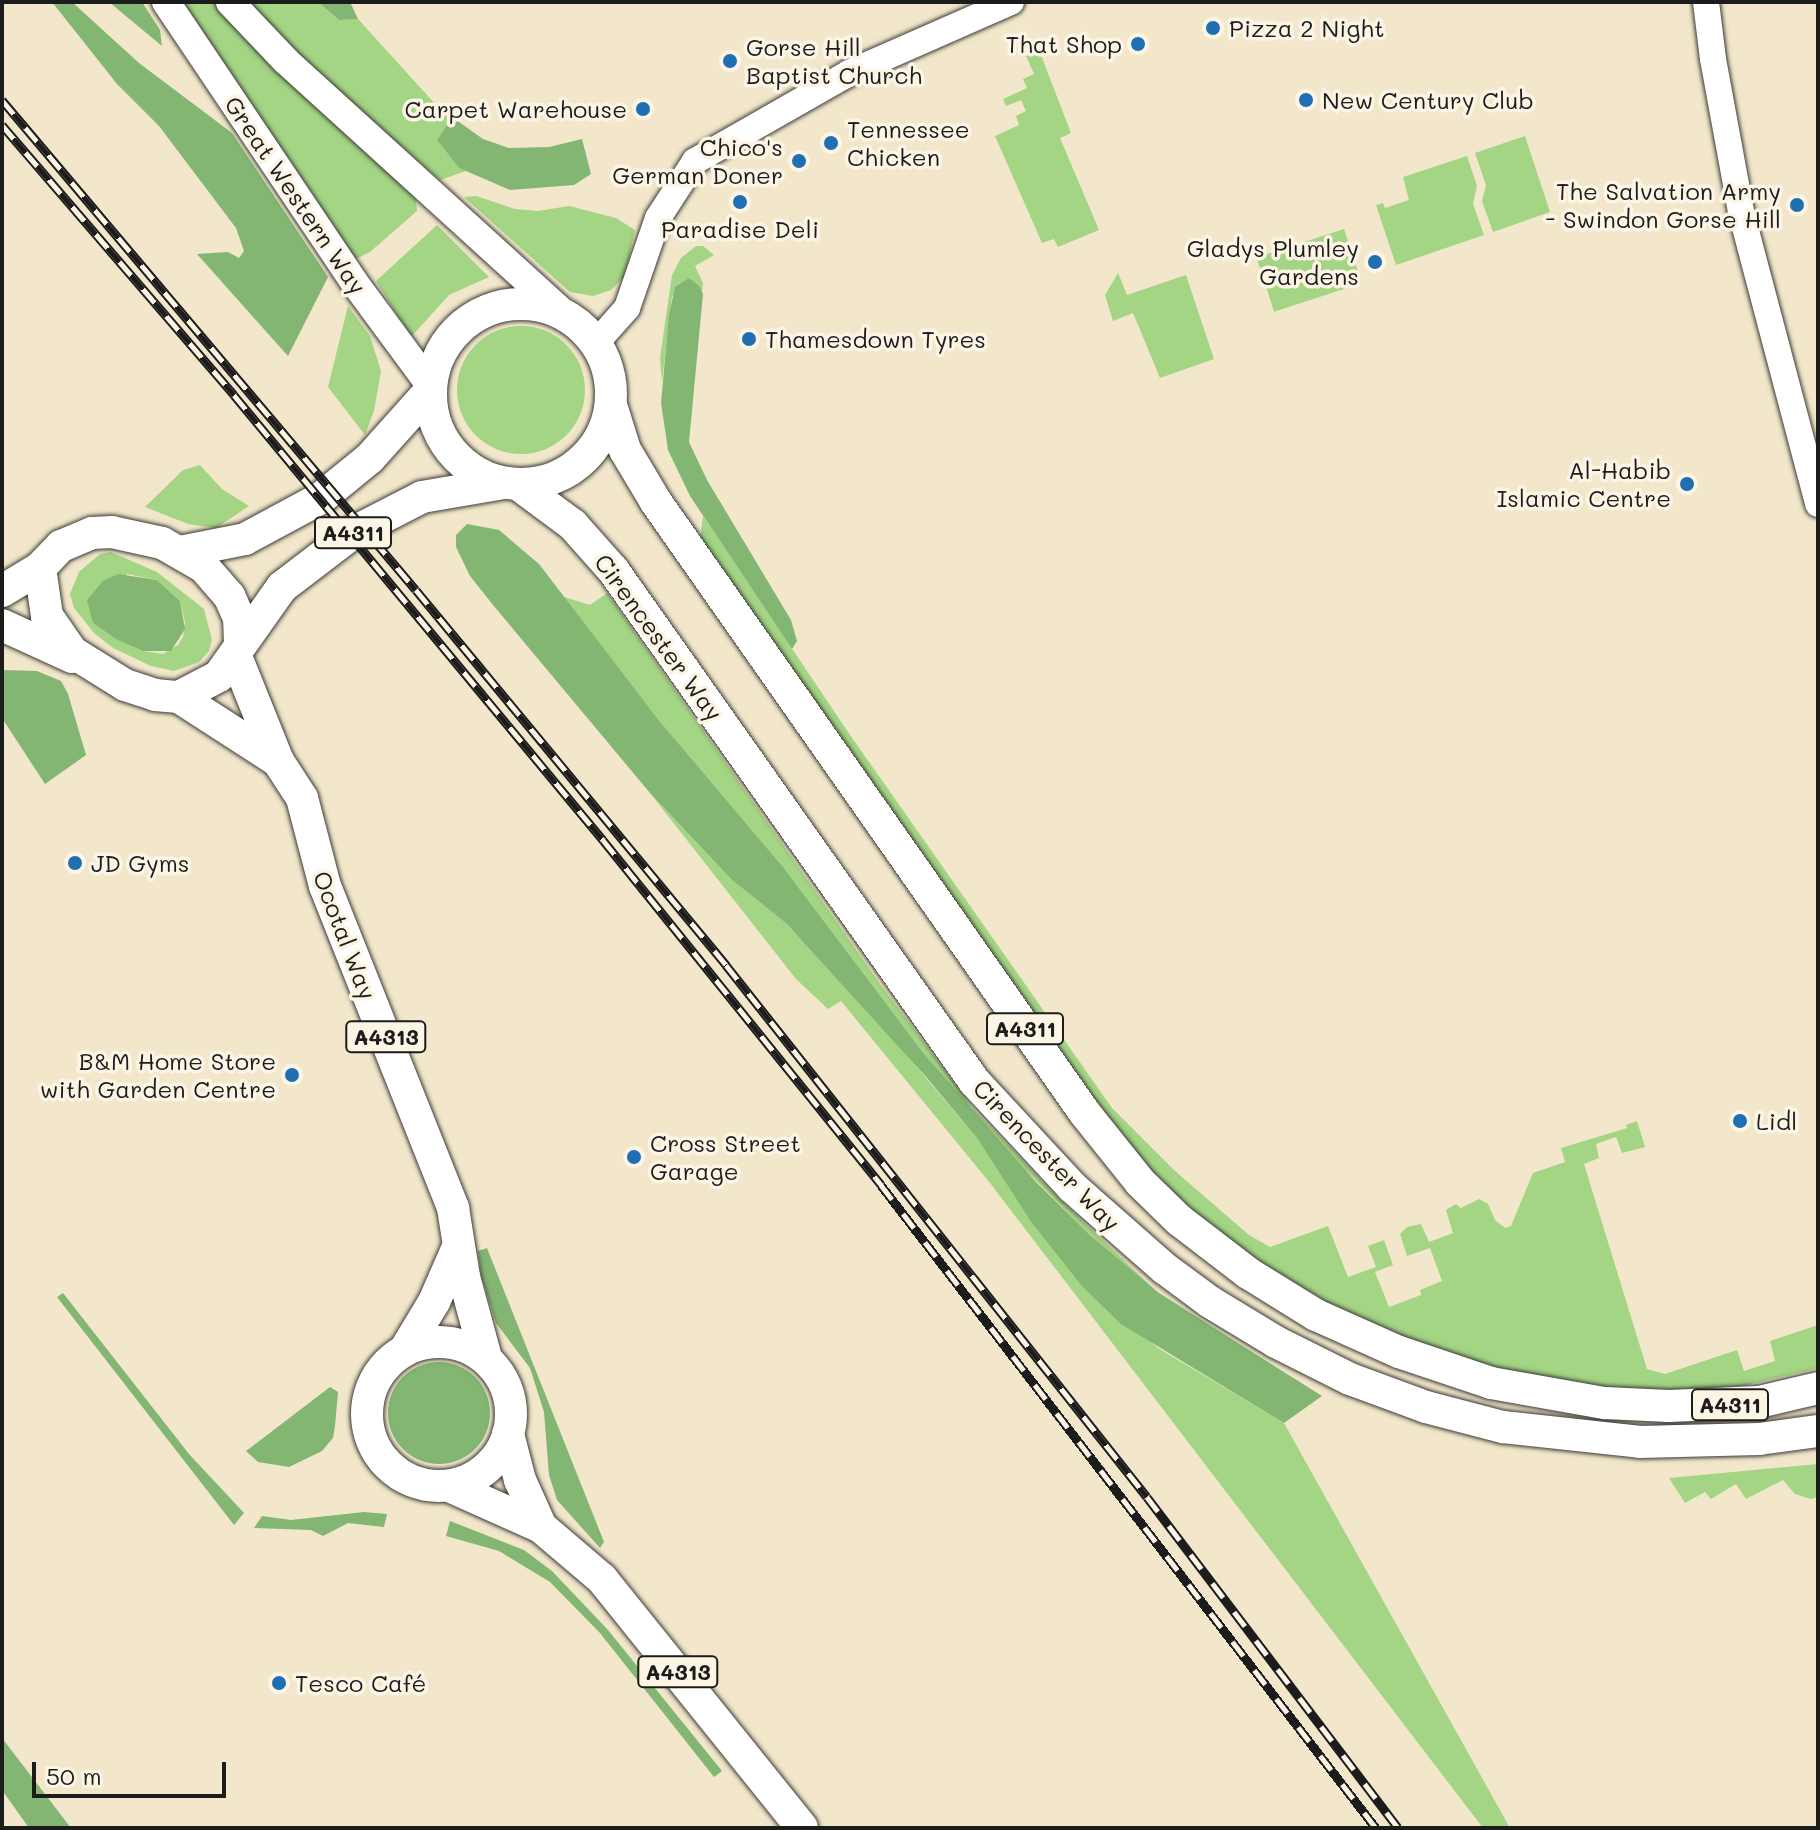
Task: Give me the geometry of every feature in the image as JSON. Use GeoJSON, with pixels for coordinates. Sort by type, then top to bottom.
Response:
{"type":"FeatureCollection","features":[{"type":"Feature","properties":{"kind":"main road","name":"Great Western Way"},"geometry":{"type":"LineString","coordinates":[[166,2],[345,270],[430,388]]}},
{"type":"Feature","properties":{"kind":"main road"},"geometry":{"type":"LineString","coordinates":[[230,2],[286,61],[563,313]]}},
{"type":"Feature","properties":{"kind":"main road","name":"A4311"},"geometry":{"type":"LineString","coordinates":[[238,649],[282,587],[354,532],[422,497],[511,484],[556,477],[587,456],[607,423],[611,405],[611,383],[596,343],[563,313],[525,303],[486,310],[469,319],[442,348],[430,388],[432,413],[450,451],[465,466],[511,484]]}},
{"type":"Feature","properties":{"kind":"main road","name":"A4311"},"geometry":{"type":"LineString","coordinates":[[180,552],[245,539],[321,498],[380,448],[430,388]]}},
{"type":"Feature","properties":{"kind":"main road","name":"Cirencester Way"},"geometry":{"type":"LineString","coordinates":[[611,405],[625,450],[656,502],[1084,1112],[1140,1182],[1179,1220],[1248,1273],[1316,1315],[1399,1352],[1491,1383],[1605,1403],[1697,1406],[1759,1402],[1818,1388]]}},
{"type":"Feature","properties":{"kind":"main road","name":"Cirencester Way"},"geometry":{"type":"LineString","coordinates":[[511,484],[573,525],[613,570],[974,1081],[1072,1187],[1198,1293],[1276,1342],[1350,1379],[1426,1407],[1503,1427],[1640,1442],[1759,1439],[1818,1431]]}},
{"type":"Feature","properties":{"kind":"main road"},"geometry":{"type":"LineString","coordinates":[[2,591],[40,568],[61,546],[92,533],[140,536],[180,552],[204,567],[229,596],[239,618],[238,649],[219,676],[179,697],[155,695],[125,685],[86,663],[2,625]]}},
{"type":"Feature","properties":{"kind":"main road"},"geometry":{"type":"LineString","coordinates":[[40,568],[47,616],[60,640],[86,663]]}},
{"type":"Feature","properties":{"kind":"main road","name":"Ocotal Way"},"geometry":{"type":"LineString","coordinates":[[238,649],[278,761],[302,798],[325,886],[453,1208],[458,1247],[486,1358]]}},
{"type":"Feature","properties":{"kind":"main road","name":"Ocotal Way"},"geometry":{"type":"LineString","coordinates":[[179,697],[278,761]]}},
{"type":"Feature","properties":{"kind":"main road","name":"A4313"},"geometry":{"type":"LineString","coordinates":[[458,1247],[438,1294],[405,1350],[384,1367],[370,1391],[367,1420],[371,1440],[389,1467],[407,1479],[428,1486],[449,1486],[541,1527],[613,1591],[802,1828]]}},
{"type":"Feature","properties":{"kind":"main road"},"geometry":{"type":"LineString","coordinates":[[405,1350],[425,1343],[446,1341],[467,1347],[486,1358]]}},
{"type":"Feature","properties":{"kind":"main road","name":"A4313"},"geometry":{"type":"LineString","coordinates":[[486,1358],[502,1378],[508,1393],[511,1410],[508,1434],[520,1480],[541,1527]]}},
{"type":"Feature","properties":{"kind":"main road"},"geometry":{"type":"LineString","coordinates":[[449,1486],[464,1482],[489,1466],[508,1434]]}},
{"type":"Feature","properties":{"kind":"street"},"geometry":{"type":"LineString","coordinates":[[596,343],[627,308],[658,218],[695,161],[849,73],[1011,2]]}},
{"type":"Feature","properties":{"kind":"street"},"geometry":{"type":"LineString","coordinates":[[1706,2],[1713,59],[1741,212],[1818,504]]}},
{"type":"Feature","properties":{"kind":"green space"},"geometry":{"type":"Polygon","coordinates":[[[52,2],[72,2],[139,63],[232,133],[328,277],[288,356],[197,254],[228,252],[239,258],[244,251],[236,228],[159,126],[117,84],[52,2]]]}},
{"type":"Feature","properties":{"kind":"green space"},"geometry":{"type":"Polygon","coordinates":[[[109,2],[142,2],[160,30],[162,46],[109,2]]]}},
{"type":"Feature","properties":{"kind":"green space"},"geometry":{"type":"Polygon","coordinates":[[[183,2],[213,2],[416,199],[417,211],[370,252],[356,259],[183,2]]]}},
{"type":"Feature","properties":{"kind":"green space"},"geometry":{"type":"Polygon","coordinates":[[[247,2],[318,2],[339,20],[358,19],[437,106],[452,117],[437,140],[459,168],[466,171],[440,180],[315,71],[247,2]]]}},
{"type":"Feature","properties":{"kind":"green space"},"geometry":{"type":"Polygon","coordinates":[[[318,2],[350,2],[358,19],[339,20],[318,2]]]}},
{"type":"Feature","properties":{"kind":"green space"},"geometry":{"type":"Polygon","coordinates":[[[1039,50],[1071,133],[1060,138],[1099,230],[1058,247],[1054,239],[1042,243],[995,136],[1019,125],[1016,116],[1026,111],[1021,100],[1006,106],[1003,99],[1027,88],[1023,79],[1034,74],[1026,56],[1039,50]]]}},
{"type":"Feature","properties":{"kind":"green space"},"geometry":{"type":"Polygon","coordinates":[[[452,117],[483,139],[509,148],[549,147],[582,139],[591,174],[574,185],[510,190],[459,168],[437,140],[452,117]]]}},
{"type":"Feature","properties":{"kind":"green space"},"geometry":{"type":"Polygon","coordinates":[[[1525,136],[1550,212],[1493,232],[1482,201],[1486,185],[1475,153],[1525,136]]]}},
{"type":"Feature","properties":{"kind":"green space"},"geometry":{"type":"Polygon","coordinates":[[[1467,156],[1477,186],[1473,204],[1484,235],[1396,265],[1376,205],[1383,203],[1385,208],[1409,200],[1403,177],[1467,156]]]}},
{"type":"Feature","properties":{"kind":"green space"},"geometry":{"type":"Polygon","coordinates":[[[476,196],[515,209],[538,211],[569,206],[616,218],[635,230],[625,276],[611,290],[593,296],[570,292],[464,197],[476,196]]]}},
{"type":"Feature","properties":{"kind":"green space"},"geometry":{"type":"Polygon","coordinates":[[[437,225],[489,277],[449,295],[411,337],[376,281],[437,225]]]}},
{"type":"Feature","properties":{"kind":"green space"},"geometry":{"type":"Polygon","coordinates":[[[1344,229],[1362,283],[1274,312],[1257,257],[1344,229]]]}},
{"type":"Feature","properties":{"kind":"green space"},"geometry":{"type":"Polygon","coordinates":[[[696,246],[703,246],[714,255],[695,266],[703,283],[702,291],[689,278],[672,296],[662,382],[660,358],[672,275],[681,258],[696,246]]]}},
{"type":"Feature","properties":{"kind":"green space"},"geometry":{"type":"Polygon","coordinates":[[[1118,273],[1127,295],[1186,275],[1214,359],[1160,378],[1133,313],[1113,321],[1105,295],[1118,273]]]}},
{"type":"Feature","properties":{"kind":"green space"},"geometry":{"type":"Polygon","coordinates":[[[689,278],[703,294],[689,442],[707,480],[791,620],[797,641],[792,649],[690,496],[668,450],[661,403],[669,315],[675,287],[689,278]]]}},
{"type":"Feature","properties":{"kind":"green space"},"geometry":{"type":"Polygon","coordinates":[[[348,306],[370,336],[381,371],[374,411],[365,435],[328,387],[348,306]]]}},
{"type":"Feature","properties":{"kind":"green space"},"geometry":{"type":"Polygon","coordinates":[[[521,326],[545,331],[566,345],[580,366],[585,390],[580,414],[566,435],[545,449],[521,454],[497,449],[476,435],[462,414],[457,390],[462,366],[476,345],[497,331],[521,326]]]}},
{"type":"Feature","properties":{"kind":"green space"},"geometry":{"type":"Polygon","coordinates":[[[200,465],[222,489],[249,506],[216,528],[188,524],[145,507],[183,470],[200,465]]]}},
{"type":"Feature","properties":{"kind":"green space"},"geometry":{"type":"Polygon","coordinates":[[[703,516],[848,732],[1112,1108],[1175,1171],[1249,1235],[1270,1247],[1328,1226],[1348,1277],[1376,1267],[1368,1246],[1384,1240],[1393,1265],[1375,1272],[1389,1307],[1421,1295],[1420,1290],[1442,1281],[1430,1248],[1407,1256],[1400,1234],[1407,1227],[1421,1224],[1429,1242],[1453,1233],[1446,1210],[1456,1204],[1461,1208],[1479,1199],[1488,1204],[1495,1220],[1505,1228],[1511,1226],[1533,1173],[1565,1162],[1561,1148],[1627,1128],[1626,1125],[1637,1121],[1645,1147],[1622,1153],[1616,1137],[1596,1144],[1599,1158],[1584,1164],[1647,1369],[1665,1374],[1737,1350],[1744,1371],[1775,1361],[1770,1341],[1818,1325],[1818,1368],[1734,1388],[1656,1393],[1536,1380],[1398,1339],[1301,1290],[1265,1268],[1183,1203],[1117,1136],[700,540],[703,516]]]}},
{"type":"Feature","properties":{"kind":"green space"},"geometry":{"type":"Polygon","coordinates":[[[467,524],[499,530],[539,564],[657,718],[783,867],[925,1055],[1036,1182],[1091,1236],[1159,1293],[1322,1396],[1284,1423],[1121,1324],[1080,1284],[1031,1222],[977,1138],[927,1078],[787,924],[732,880],[650,793],[493,605],[470,576],[456,547],[456,535],[467,524]]]}},
{"type":"Feature","properties":{"kind":"green space"},"geometry":{"type":"Polygon","coordinates":[[[111,552],[157,572],[204,609],[212,640],[209,651],[199,662],[174,671],[151,666],[113,648],[94,633],[74,608],[70,594],[79,572],[100,554],[111,552]],[[127,574],[93,623],[117,640],[143,651],[163,654],[178,645],[183,637],[185,622],[180,601],[157,580],[127,574]]]}},
{"type":"Feature","properties":{"kind":"green space"},"geometry":{"type":"Polygon","coordinates":[[[118,574],[157,580],[180,601],[185,629],[171,651],[143,651],[117,640],[93,623],[87,600],[103,581],[118,574]]]}},
{"type":"Feature","properties":{"kind":"green space"},"geometry":{"type":"Polygon","coordinates":[[[607,593],[880,984],[973,1108],[1052,1192],[1158,1293],[1091,1236],[988,1132],[925,1055],[783,867],[657,718],[561,596],[590,605],[607,593]]]}},
{"type":"Feature","properties":{"kind":"green space"},"geometry":{"type":"Polygon","coordinates":[[[2,670],[37,671],[61,681],[68,694],[86,755],[45,784],[2,718],[2,670]]]}},
{"type":"Feature","properties":{"kind":"green space"},"geometry":{"type":"Polygon","coordinates":[[[650,793],[732,880],[787,924],[881,1025],[977,1138],[1031,1222],[1080,1284],[1158,1348],[1284,1423],[1510,1828],[1483,1828],[990,1183],[841,1001],[828,1009],[796,979],[650,793]]]}},
{"type":"Feature","properties":{"kind":"green space"},"geometry":{"type":"Polygon","coordinates":[[[487,1248],[604,1542],[600,1548],[557,1500],[549,1475],[544,1412],[530,1368],[496,1323],[481,1275],[478,1251],[487,1248]]]}},
{"type":"Feature","properties":{"kind":"green space"},"geometry":{"type":"Polygon","coordinates":[[[63,1293],[189,1454],[244,1513],[234,1525],[57,1297],[63,1293]]]}},
{"type":"Feature","properties":{"kind":"green space"},"geometry":{"type":"Polygon","coordinates":[[[439,1362],[458,1366],[475,1377],[486,1394],[490,1413],[486,1432],[475,1449],[458,1460],[439,1464],[420,1460],[403,1449],[392,1432],[388,1413],[392,1394],[403,1377],[420,1366],[439,1362]]]}},
{"type":"Feature","properties":{"kind":"green space"},"geometry":{"type":"Polygon","coordinates":[[[330,1387],[338,1392],[335,1426],[333,1438],[322,1451],[289,1467],[258,1462],[246,1451],[330,1387]]]}},
{"type":"Feature","properties":{"kind":"green space"},"geometry":{"type":"Polygon","coordinates":[[[1818,1464],[1818,1497],[1811,1499],[1795,1494],[1783,1480],[1746,1499],[1736,1484],[1711,1499],[1705,1492],[1685,1503],[1669,1478],[1818,1464]]]}},
{"type":"Feature","properties":{"kind":"green space"},"geometry":{"type":"Polygon","coordinates":[[[364,1512],[387,1514],[384,1527],[348,1523],[323,1536],[311,1530],[254,1528],[262,1516],[291,1520],[364,1512]]]}},
{"type":"Feature","properties":{"kind":"green space"},"geometry":{"type":"Polygon","coordinates":[[[450,1521],[524,1550],[552,1571],[608,1630],[722,1771],[714,1777],[600,1633],[550,1582],[499,1551],[446,1536],[450,1521]]]}},
{"type":"Feature","properties":{"kind":"green space"},"geometry":{"type":"Polygon","coordinates":[[[2,1738],[71,1828],[29,1828],[2,1790],[2,1738]]]}},
{"type":"Feature","properties":{"kind":"railway"},"geometry":{"type":"LineString","coordinates":[[2,100],[416,590],[726,965],[1147,1497],[1398,1828]]}},
{"type":"Feature","properties":{"kind":"railway"},"geometry":{"type":"LineString","coordinates":[[2,125],[234,395],[603,840],[881,1185],[1376,1828]]}},
{"type":"Feature","properties":{"kind":"place","name":"Pizza 2 Night"},"geometry":{"type":"Point","coordinates":[1213,28]}},
{"type":"Feature","properties":{"kind":"place","name":"That Shop"},"geometry":{"type":"Point","coordinates":[1138,44]}},
{"type":"Feature","properties":{"kind":"place","name":"Gorse Hill Baptist Church"},"geometry":{"type":"Point","coordinates":[730,61]}},
{"type":"Feature","properties":{"kind":"place","name":"New Century Club"},"geometry":{"type":"Point","coordinates":[1306,100]}},
{"type":"Feature","properties":{"kind":"place","name":"Carpet Warehouse"},"geometry":{"type":"Point","coordinates":[643,109]}},
{"type":"Feature","properties":{"kind":"place","name":"Tennessee Chicken"},"geometry":{"type":"Point","coordinates":[831,143]}},
{"type":"Feature","properties":{"kind":"place","name":"Chico's German Doner"},"geometry":{"type":"Point","coordinates":[799,161]}},
{"type":"Feature","properties":{"kind":"place","name":"Paradise Deli"},"geometry":{"type":"Point","coordinates":[740,202]}},
{"type":"Feature","properties":{"kind":"place","name":"The Salvation Army - Swindon Gorse Hill"},"geometry":{"type":"Point","coordinates":[1797,205]}},
{"type":"Feature","properties":{"kind":"place","name":"Gladys Plumley Gardens"},"geometry":{"type":"Point","coordinates":[1375,262]}},
{"type":"Feature","properties":{"kind":"place","name":"Thamesdown Tyres"},"geometry":{"type":"Point","coordinates":[749,339]}},
{"type":"Feature","properties":{"kind":"place","name":"Al-Habib Islamic Centre"},"geometry":{"type":"Point","coordinates":[1687,484]}},
{"type":"Feature","properties":{"kind":"place","name":"JD Gyms"},"geometry":{"type":"Point","coordinates":[75,863]}},
{"type":"Feature","properties":{"kind":"place","name":"B&M Home Store with Garden Centre"},"geometry":{"type":"Point","coordinates":[292,1075]}},
{"type":"Feature","properties":{"kind":"place","name":"Lidl"},"geometry":{"type":"Point","coordinates":[1740,1121]}},
{"type":"Feature","properties":{"kind":"place","name":"Cross Street Garage"},"geometry":{"type":"Point","coordinates":[634,1157]}},
{"type":"Feature","properties":{"kind":"place","name":"Tesco Café"},"geometry":{"type":"Point","coordinates":[279,1683]}}]}
